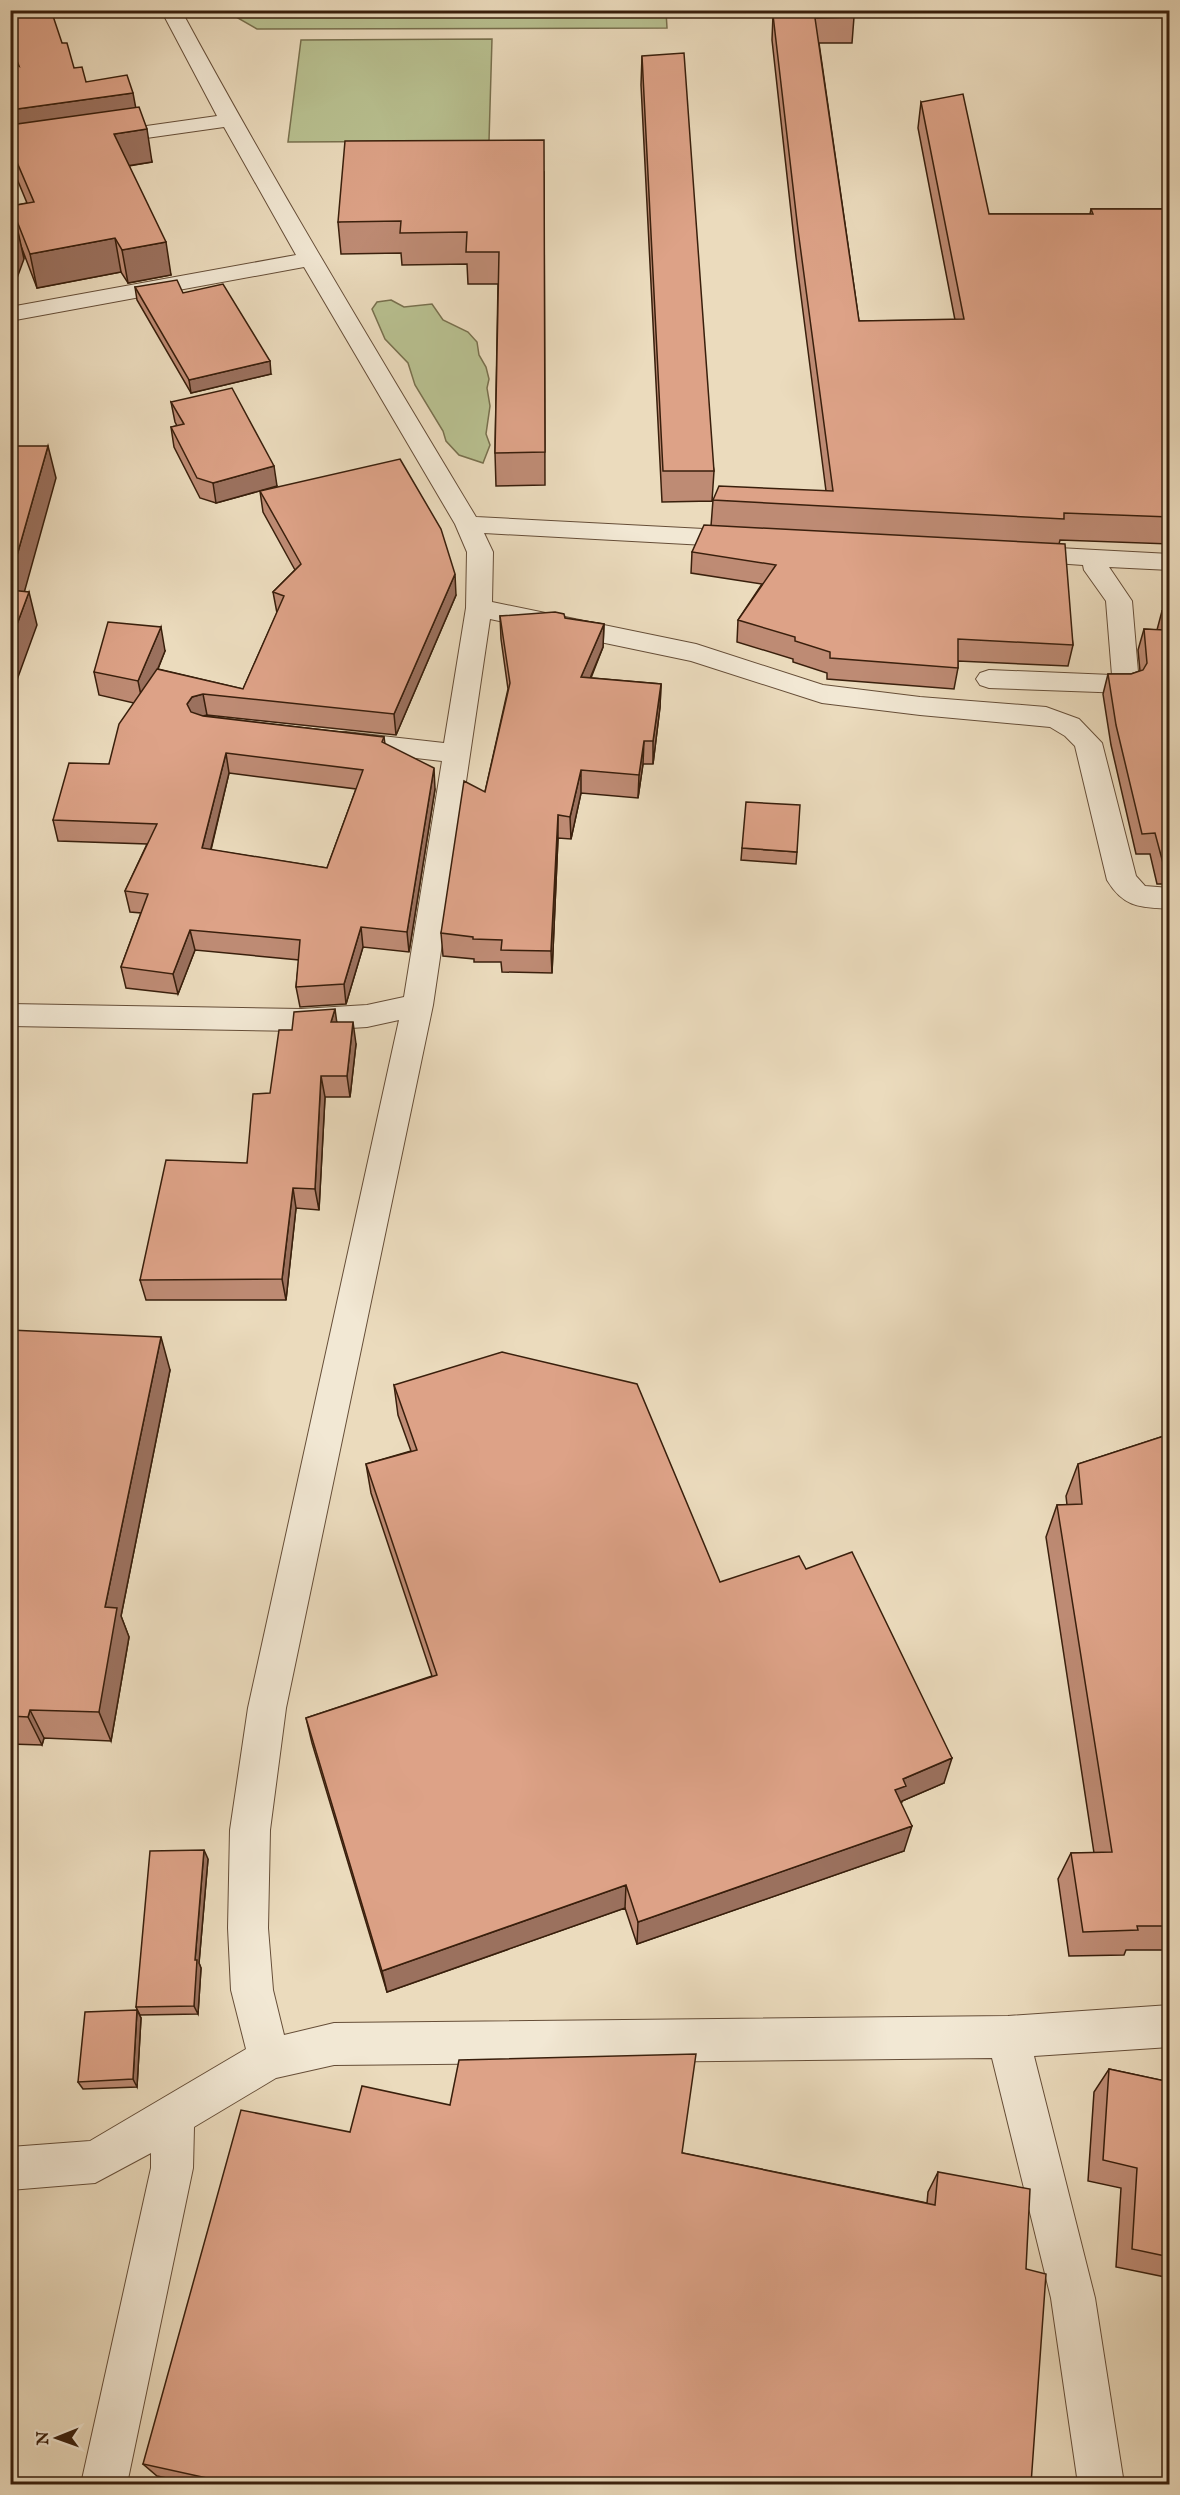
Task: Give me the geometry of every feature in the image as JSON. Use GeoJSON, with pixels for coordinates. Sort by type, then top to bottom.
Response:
{"type":"FeatureCollection","features":[{"type":"Feature","properties":{"kind":"street"},"geometry":{"type":"LineString","coordinates":[[171,10],[230,120],[310,259],[468,524],[480,552],[479,608],[418,1005],[267,1708],[250,1830],[248,1929],[252,1990],[268,2059]]}},
{"type":"Feature","properties":{"kind":"street"},"geometry":{"type":"LineString","coordinates":[[80,141],[230,120]]}},
{"type":"Feature","properties":{"kind":"street"},"geometry":{"type":"LineString","coordinates":[[10,314],[310,259]]}},
{"type":"Feature","properties":{"kind":"street"},"geometry":{"type":"LineString","coordinates":[[468,524],[764,540]]}},
{"type":"Feature","properties":{"kind":"street"},"geometry":{"type":"LineString","coordinates":[[1000,553],[1170,562]]}},
{"type":"Feature","properties":{"kind":"street"},"geometry":{"type":"LineString","coordinates":[[989,680],[1126,684],[1119,601],[1097,570],[1095,558]]}},
{"type":"Feature","properties":{"kind":"street"},"geometry":{"type":"LineString","coordinates":[[479,608],[696,652],[765,677],[822,694],[920,706],[1046,716],[1064,720],[1076,729],[1088,743],[1122,880],[1137,896],[1170,899]]}},
{"type":"Feature","properties":{"kind":"street"},"geometry":{"type":"LineString","coordinates":[[321,739],[458,754]]}},
{"type":"Feature","properties":{"kind":"street"},"geometry":{"type":"LineString","coordinates":[[10,1015],[301,1020],[367,1016],[418,1005]]}},
{"type":"Feature","properties":{"kind":"street"},"geometry":{"type":"LineString","coordinates":[[10,2169],[95,2162],[268,2059],[334,2044],[1008,2037],[1170,2026]]}},
{"type":"Feature","properties":{"kind":"street"},"geometry":{"type":"LineString","coordinates":[[1008,2037],[1073,2298],[1101,2484]]}},
{"type":"Feature","properties":{"kind":"street"},"geometry":{"type":"LineString","coordinates":[[104,2484],[172,2168],[173,2117]]}},
{"type":"Feature","properties":{"kind":"green space"},"geometry":{"type":"Polygon","coordinates":[[[232,11],[666,11],[667,28],[257,29],[236,17],[232,11]]]}},
{"type":"Feature","properties":{"kind":"green space"},"geometry":{"type":"Polygon","coordinates":[[[492,39],[489,141],[288,142],[301,40],[492,39]]]}},
{"type":"Feature","properties":{"kind":"green space"},"geometry":{"type":"Polygon","coordinates":[[[391,300],[404,307],[432,304],[443,320],[468,332],[477,342],[479,355],[486,367],[489,379],[487,388],[490,406],[486,434],[490,445],[483,463],[459,455],[446,441],[443,431],[415,385],[408,363],[385,339],[372,309],[377,302],[391,300]]]}},
{"type":"Feature","properties":{"kind":"building"},"geometry":{"type":"Polygon","coordinates":[[[10,10],[51,10],[62,43],[67,43],[74,68],[82,67],[86,82],[127,75],[133,93],[10,110],[10,60],[19,66],[10,42],[10,10]]]}},
{"type":"Feature","properties":{"kind":"building"},"geometry":{"type":"Polygon","coordinates":[[[799,10],[853,10],[854,17],[815,18],[859,321],[964,319],[921,102],[963,94],[989,214],[1093,214],[1091,209],[1170,209],[1170,517],[1064,513],[1064,519],[713,500],[719,486],[833,491],[798,230],[773,15],[799,10]]]}},
{"type":"Feature","properties":{"kind":"building"},"geometry":{"type":"Polygon","coordinates":[[[684,53],[714,471],[663,471],[642,56],[684,53]]]}},
{"type":"Feature","properties":{"kind":"building"},"geometry":{"type":"Polygon","coordinates":[[[139,107],[147,129],[114,134],[166,242],[122,250],[115,238],[30,254],[11,206],[34,202],[10,146],[10,125],[139,107]]]}},
{"type":"Feature","properties":{"kind":"building"},"geometry":{"type":"Polygon","coordinates":[[[544,140],[545,452],[495,453],[499,252],[466,252],[467,232],[400,233],[401,221],[338,222],[345,141],[544,140]]]}},
{"type":"Feature","properties":{"kind":"building"},"geometry":{"type":"Polygon","coordinates":[[[17,227],[10,245],[10,228],[17,227]]]}},
{"type":"Feature","properties":{"kind":"building"},"geometry":{"type":"Polygon","coordinates":[[[177,280],[183,293],[223,284],[270,361],[189,380],[135,287],[177,280]]]}},
{"type":"Feature","properties":{"kind":"building"},"geometry":{"type":"Polygon","coordinates":[[[232,388],[274,466],[213,483],[197,478],[171,427],[184,424],[171,402],[232,388]]]}},
{"type":"Feature","properties":{"kind":"building"},"geometry":{"type":"Polygon","coordinates":[[[10,441],[17,446],[48,446],[10,580],[10,441]]]}},
{"type":"Feature","properties":{"kind":"building"},"geometry":{"type":"Polygon","coordinates":[[[400,459],[441,529],[455,574],[394,714],[203,694],[192,697],[187,704],[191,712],[203,716],[384,737],[382,742],[434,768],[407,932],[361,927],[344,984],[296,987],[300,940],[190,930],[173,974],[121,967],[148,894],[125,891],[157,824],[53,820],[69,763],[109,764],[119,724],[157,669],[243,689],[284,596],[273,592],[301,564],[260,491],[400,459]],[[226,753],[202,848],[327,868],[363,770],[226,753]]]}},
{"type":"Feature","properties":{"kind":"building"},"geometry":{"type":"Polygon","coordinates":[[[704,525],[1065,544],[1073,645],[958,639],[958,668],[830,658],[830,652],[795,641],[795,637],[738,620],[776,565],[692,552],[704,525]]]}},
{"type":"Feature","properties":{"kind":"building"},"geometry":{"type":"Polygon","coordinates":[[[10,590],[29,592],[10,643],[10,590]]]}},
{"type":"Feature","properties":{"kind":"building"},"geometry":{"type":"Polygon","coordinates":[[[1162,611],[1170,611],[1170,863],[1163,863],[1155,833],[1142,834],[1116,725],[1108,674],[1131,674],[1143,670],[1147,663],[1144,629],[1165,630],[1162,611]]]}},
{"type":"Feature","properties":{"kind":"building"},"geometry":{"type":"Polygon","coordinates":[[[555,612],[564,614],[565,618],[604,624],[581,677],[661,684],[653,741],[644,741],[639,775],[581,770],[570,817],[558,815],[551,951],[501,950],[502,940],[473,939],[473,937],[441,933],[464,781],[485,792],[510,683],[500,616],[555,612]]]}},
{"type":"Feature","properties":{"kind":"building"},"geometry":{"type":"Polygon","coordinates":[[[108,622],[161,627],[138,681],[94,672],[108,622]]]}},
{"type":"Feature","properties":{"kind":"building"},"geometry":{"type":"Polygon","coordinates":[[[746,802],[800,805],[797,852],[742,848],[746,802]]]}},
{"type":"Feature","properties":{"kind":"building"},"geometry":{"type":"Polygon","coordinates":[[[335,1009],[331,1022],[353,1022],[347,1076],[321,1076],[315,1189],[293,1188],[282,1279],[140,1280],[166,1160],[247,1163],[253,1094],[270,1093],[279,1030],[292,1030],[294,1012],[335,1009]]]}},
{"type":"Feature","properties":{"kind":"building"},"geometry":{"type":"Polygon","coordinates":[[[10,1330],[161,1337],[105,1607],[117,1608],[99,1712],[30,1710],[28,1717],[10,1716],[10,1330]]]}},
{"type":"Feature","properties":{"kind":"building"},"geometry":{"type":"Polygon","coordinates":[[[502,1352],[637,1384],[720,1582],[799,1556],[806,1569],[852,1552],[952,1758],[903,1779],[906,1786],[895,1790],[912,1826],[638,1922],[626,1885],[382,1971],[306,1718],[437,1675],[366,1464],[417,1450],[394,1385],[502,1352]]]}},
{"type":"Feature","properties":{"kind":"building"},"geometry":{"type":"Polygon","coordinates":[[[1170,1434],[1170,1926],[1137,1926],[1138,1930],[1083,1932],[1071,1853],[1112,1852],[1057,1505],[1082,1504],[1078,1464],[1170,1434]]]}},
{"type":"Feature","properties":{"kind":"building"},"geometry":{"type":"Polygon","coordinates":[[[204,1850],[195,1960],[197,1960],[194,2006],[136,2007],[150,1851],[204,1850]]]}},
{"type":"Feature","properties":{"kind":"building"},"geometry":{"type":"Polygon","coordinates":[[[137,2010],[133,2079],[78,2082],[85,2012],[137,2010]]]}},
{"type":"Feature","properties":{"kind":"building"},"geometry":{"type":"Polygon","coordinates":[[[696,2054],[682,2153],[935,2205],[938,2172],[1030,2189],[1026,2269],[1046,2274],[1031,2484],[234,2484],[143,2464],[241,2110],[350,2132],[362,2086],[450,2105],[459,2060],[696,2054]]]}},
{"type":"Feature","properties":{"kind":"building"},"geometry":{"type":"Polygon","coordinates":[[[1109,2069],[1170,2082],[1170,2257],[1132,2249],[1137,2168],[1103,2160],[1109,2069]]]}}]}
